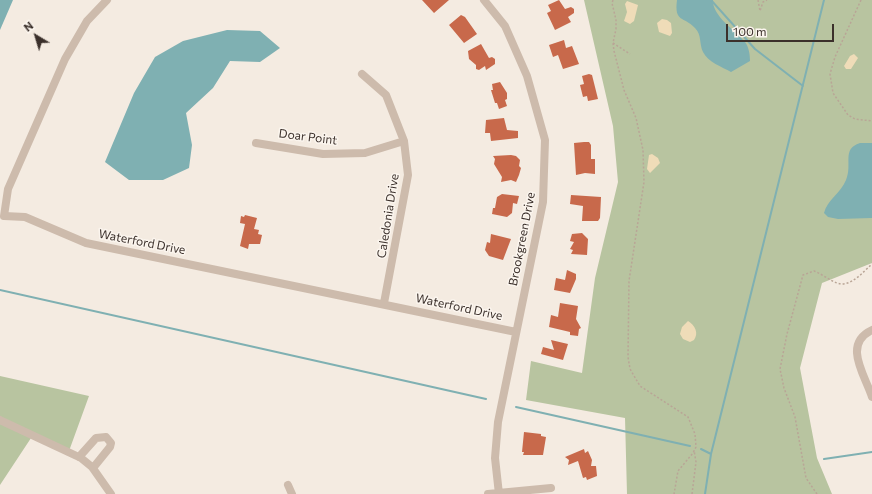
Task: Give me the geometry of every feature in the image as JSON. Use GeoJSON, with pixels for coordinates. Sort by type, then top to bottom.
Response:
{"type":"FeatureCollection","features":[{"type":"Feature","properties":{"kind":"street","name":"Waterford Drive"},"geometry":{"type":"LineString","coordinates":[[106,0],[87,21],[65,59],[8,189],[4,216],[25,218],[86,243],[384,303],[516,332]]}},
{"type":"Feature","properties":{"kind":"street","name":"Brookgreen Drive"},"geometry":{"type":"LineString","coordinates":[[484,0],[504,26],[527,76],[545,140],[543,202],[498,422],[495,458],[499,494]]}},
{"type":"Feature","properties":{"kind":"street","name":"Caledonia Drive"},"geometry":{"type":"LineString","coordinates":[[362,74],[386,95],[404,141],[408,175],[384,303]]}},
{"type":"Feature","properties":{"kind":"street","name":"Doar Point"},"geometry":{"type":"LineString","coordinates":[[256,143],[324,154],[365,153],[404,141]]}},
{"type":"Feature","properties":{"kind":"street"},"geometry":{"type":"LineString","coordinates":[[872,330],[864,334],[857,346],[856,358],[872,397]]}},
{"type":"Feature","properties":{"kind":"street"},"geometry":{"type":"LineString","coordinates":[[0,420],[79,457],[93,468],[111,494]]}},
{"type":"Feature","properties":{"kind":"street"},"geometry":{"type":"LineString","coordinates":[[79,457],[96,438],[106,437],[111,443],[110,447],[93,468]]}},
{"type":"Feature","properties":{"kind":"street"},"geometry":{"type":"LineString","coordinates":[[288,485],[292,494]]}},
{"type":"Feature","properties":{"kind":"street"},"geometry":{"type":"LineString","coordinates":[[488,494],[551,488]]}},
{"type":"Feature","properties":{"kind":"path"},"geometry":{"type":"LineString","coordinates":[[613,0],[616,29],[613,43],[624,90],[636,118],[643,150],[644,182],[629,281],[630,368],[640,386],[688,417],[695,434],[694,450],[696,462],[692,494]]}},
{"type":"Feature","properties":{"kind":"path"},"geometry":{"type":"LineString","coordinates":[[758,0],[760,11],[763,2],[767,0]]}},
{"type":"Feature","properties":{"kind":"path"},"geometry":{"type":"LineString","coordinates":[[861,0],[835,57],[830,74],[833,93],[848,115],[855,119],[872,121]]}},
{"type":"Feature","properties":{"kind":"path"},"geometry":{"type":"LineString","coordinates":[[613,43],[630,54]]}},
{"type":"Feature","properties":{"kind":"path"},"geometry":{"type":"LineString","coordinates":[[817,494],[806,478],[795,417],[781,379],[781,360],[787,334],[803,275],[814,271],[839,284],[847,283],[853,280],[872,264]]}},
{"type":"Feature","properties":{"kind":"path"},"geometry":{"type":"LineString","coordinates":[[674,494],[678,472],[694,450]]}},
{"type":"Feature","properties":{"kind":"green space"},"geometry":{"type":"Polygon","coordinates":[[[584,0],[872,0],[872,263],[822,283],[800,368],[817,458],[832,494],[627,494],[625,418],[526,400],[531,361],[582,373],[595,278],[618,182],[613,126],[584,0]]]}},
{"type":"Feature","properties":{"kind":"green space"},"geometry":{"type":"Polygon","coordinates":[[[0,376],[89,396],[69,451],[33,435],[0,485],[0,376]]]}},
{"type":"Feature","properties":{"kind":"sand"},"geometry":{"type":"Polygon","coordinates":[[[627,1],[638,5],[634,21],[630,24],[624,21],[627,12],[625,4],[627,1]]]}},
{"type":"Feature","properties":{"kind":"sand"},"geometry":{"type":"Polygon","coordinates":[[[662,19],[671,23],[672,33],[670,36],[659,32],[657,23],[662,19]]]}},
{"type":"Feature","properties":{"kind":"sand"},"geometry":{"type":"Polygon","coordinates":[[[854,54],[858,58],[851,69],[846,69],[844,66],[850,56],[854,54]]]}},
{"type":"Feature","properties":{"kind":"sand"},"geometry":{"type":"Polygon","coordinates":[[[652,154],[658,158],[660,163],[650,173],[647,169],[649,155],[652,154]]]}},
{"type":"Feature","properties":{"kind":"sand"},"geometry":{"type":"Polygon","coordinates":[[[688,321],[693,325],[696,332],[694,340],[690,342],[683,339],[680,334],[682,327],[688,321]]]}},
{"type":"Feature","properties":{"kind":"water"},"geometry":{"type":"Polygon","coordinates":[[[0,0],[13,0],[0,30],[0,0]]]}},
{"type":"Feature","properties":{"kind":"water"},"geometry":{"type":"Polygon","coordinates":[[[677,0],[713,0],[716,12],[746,44],[749,51],[750,61],[731,72],[708,59],[703,52],[700,37],[695,28],[678,16],[676,7],[677,0]]]}},
{"type":"Feature","properties":{"kind":"water"},"geometry":{"type":"Polygon","coordinates":[[[227,30],[260,31],[280,48],[260,62],[230,61],[213,88],[186,113],[192,145],[189,168],[163,180],[129,180],[105,162],[134,93],[155,57],[183,41],[227,30]]]}},
{"type":"Feature","properties":{"kind":"water"},"geometry":{"type":"Polygon","coordinates":[[[860,143],[872,143],[872,218],[838,219],[828,217],[824,213],[826,208],[844,185],[848,174],[849,153],[854,146],[860,143]]]}},
{"type":"Feature","properties":{"kind":"building"},"geometry":{"type":"Polygon","coordinates":[[[422,0],[449,0],[434,13],[422,0]]]}},
{"type":"Feature","properties":{"kind":"building"},"geometry":{"type":"Polygon","coordinates":[[[559,0],[565,9],[571,7],[574,9],[574,13],[568,17],[571,22],[555,30],[547,13],[551,11],[548,5],[559,0]]]}},
{"type":"Feature","properties":{"kind":"building"},"geometry":{"type":"Polygon","coordinates":[[[461,15],[465,17],[477,34],[464,43],[449,25],[461,15]]]}},
{"type":"Feature","properties":{"kind":"building"},"geometry":{"type":"Polygon","coordinates":[[[564,40],[566,48],[572,46],[579,64],[563,69],[558,55],[553,57],[549,45],[564,40]]]}},
{"type":"Feature","properties":{"kind":"building"},"geometry":{"type":"Polygon","coordinates":[[[481,44],[489,58],[492,57],[495,59],[495,64],[486,70],[485,66],[479,70],[476,69],[476,65],[469,59],[468,51],[481,44]]]}},
{"type":"Feature","properties":{"kind":"building"},"geometry":{"type":"Polygon","coordinates":[[[589,74],[592,75],[598,99],[588,101],[587,96],[583,97],[580,85],[584,84],[582,76],[589,74]]]}},
{"type":"Feature","properties":{"kind":"building"},"geometry":{"type":"Polygon","coordinates":[[[500,82],[507,93],[507,99],[505,100],[507,106],[499,109],[497,103],[495,103],[491,90],[493,90],[492,84],[500,82]]]}},
{"type":"Feature","properties":{"kind":"building"},"geometry":{"type":"Polygon","coordinates":[[[504,118],[507,130],[518,131],[518,138],[491,141],[490,133],[485,133],[486,120],[504,118]]]}},
{"type":"Feature","properties":{"kind":"building"},"geometry":{"type":"Polygon","coordinates":[[[589,142],[591,145],[591,159],[595,159],[595,174],[585,173],[576,175],[574,143],[589,142]]]}},
{"type":"Feature","properties":{"kind":"building"},"geometry":{"type":"Polygon","coordinates":[[[493,156],[516,156],[520,160],[519,166],[521,168],[519,175],[516,182],[511,180],[501,182],[502,177],[494,164],[495,159],[493,156]]]}},
{"type":"Feature","properties":{"kind":"building"},"geometry":{"type":"Polygon","coordinates":[[[502,194],[519,196],[517,204],[513,203],[512,213],[507,217],[492,214],[497,197],[502,194]]]}},
{"type":"Feature","properties":{"kind":"building"},"geometry":{"type":"Polygon","coordinates":[[[571,195],[601,197],[600,218],[598,221],[582,221],[583,206],[570,204],[571,195]]]}},
{"type":"Feature","properties":{"kind":"building"},"geometry":{"type":"Polygon","coordinates":[[[245,215],[257,218],[254,229],[259,230],[258,234],[262,235],[260,244],[249,244],[248,249],[240,246],[245,224],[240,223],[241,216],[244,217],[245,215]]]}},
{"type":"Feature","properties":{"kind":"building"},"geometry":{"type":"Polygon","coordinates":[[[582,233],[588,239],[587,255],[571,254],[573,250],[570,249],[574,242],[570,241],[572,234],[582,233]]]}},
{"type":"Feature","properties":{"kind":"building"},"geometry":{"type":"Polygon","coordinates":[[[491,234],[511,239],[503,260],[489,256],[485,250],[487,242],[490,243],[491,234]]]}},
{"type":"Feature","properties":{"kind":"building"},"geometry":{"type":"Polygon","coordinates":[[[567,270],[576,274],[576,279],[570,293],[554,290],[556,278],[565,280],[567,270]]]}},
{"type":"Feature","properties":{"kind":"building"},"geometry":{"type":"Polygon","coordinates":[[[560,303],[578,306],[576,319],[581,328],[579,329],[578,336],[570,335],[570,332],[549,327],[551,315],[558,317],[560,303]]]}},
{"type":"Feature","properties":{"kind":"building"},"geometry":{"type":"Polygon","coordinates":[[[551,340],[568,344],[563,360],[541,354],[543,347],[554,350],[551,340]]]}},
{"type":"Feature","properties":{"kind":"building"},"geometry":{"type":"Polygon","coordinates":[[[524,432],[541,434],[541,436],[546,437],[543,455],[523,455],[524,432]]]}},
{"type":"Feature","properties":{"kind":"building"},"geometry":{"type":"Polygon","coordinates":[[[584,449],[585,453],[588,451],[592,460],[591,466],[596,466],[597,476],[587,480],[586,477],[583,478],[578,461],[568,465],[569,460],[565,457],[584,449]]]}},
{"type":"Feature","properties":{"kind":"waterway"},"geometry":{"type":"LineString","coordinates":[[711,0],[755,49],[803,86]]}},
{"type":"Feature","properties":{"kind":"waterway"},"geometry":{"type":"LineString","coordinates":[[705,494],[711,454],[824,0]]}},
{"type":"Feature","properties":{"kind":"waterway"},"geometry":{"type":"LineString","coordinates":[[0,290],[486,399]]}},
{"type":"Feature","properties":{"kind":"waterway"},"geometry":{"type":"LineString","coordinates":[[516,407],[690,446]]}},
{"type":"Feature","properties":{"kind":"waterway"},"geometry":{"type":"LineString","coordinates":[[701,449],[711,454]]}},
{"type":"Feature","properties":{"kind":"waterway"},"geometry":{"type":"LineString","coordinates":[[824,459],[872,452]]}}]}
